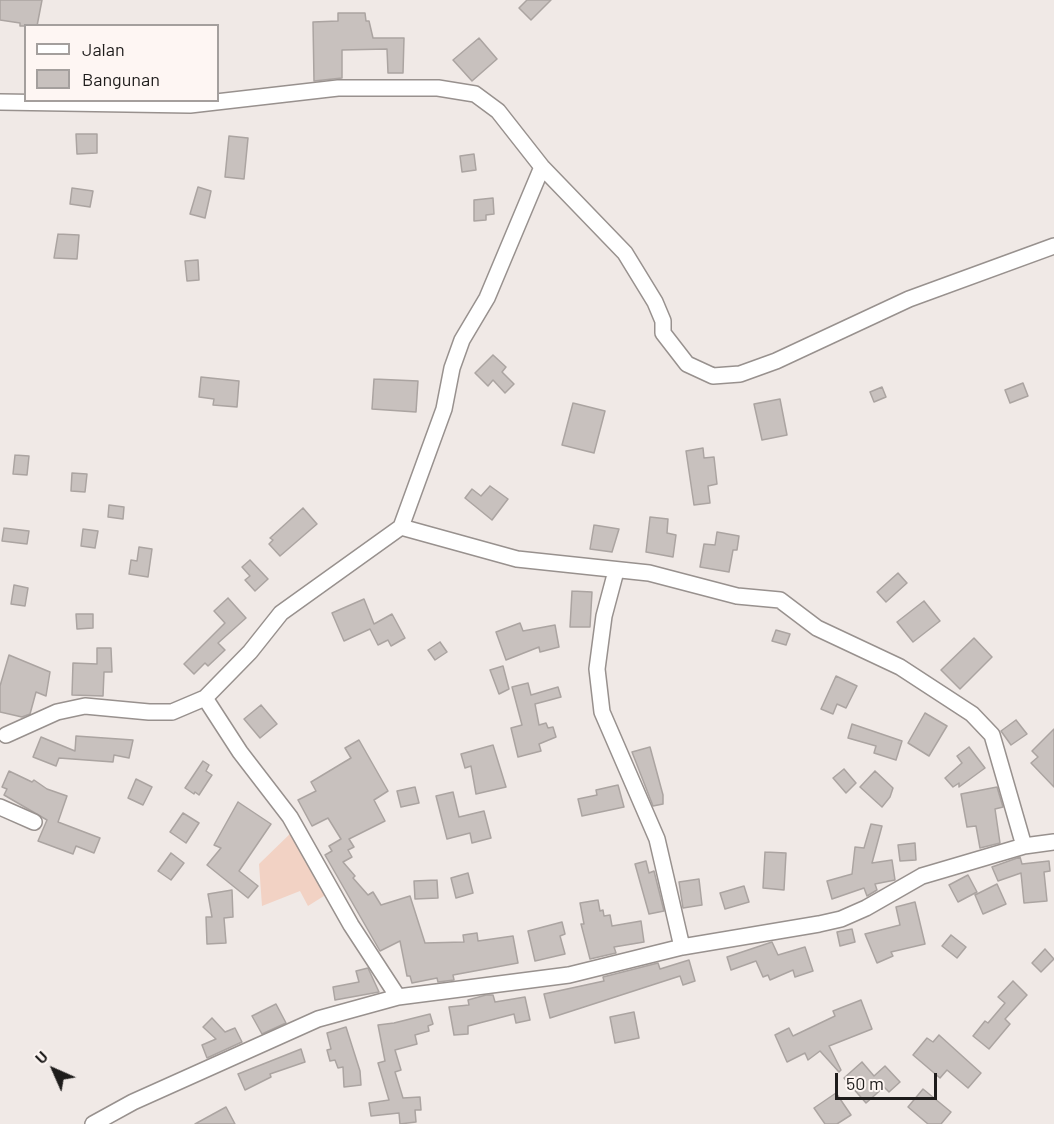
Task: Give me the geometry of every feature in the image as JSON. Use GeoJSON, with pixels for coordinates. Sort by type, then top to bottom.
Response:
{"type":"FeatureCollection","features":[{"type":"Feature","properties":{"kind":"street"},"geometry":{"type":"LineString","coordinates":[[219,102],[338,88],[438,88],[475,94],[498,111],[542,167],[625,253],[655,302],[663,321],[663,333],[687,364],[712,376],[740,374],[776,361],[909,299],[1054,246]]}},
{"type":"Feature","properties":{"kind":"street"},"geometry":{"type":"LineString","coordinates":[[0,102],[190,105],[216,102]]}},
{"type":"Feature","properties":{"kind":"street"},"geometry":{"type":"LineString","coordinates":[[2,738],[57,712],[76,708],[172,712],[205,698],[250,652],[281,613],[401,527],[444,409],[452,368],[462,340],[487,298],[542,167]]}},
{"type":"Feature","properties":{"kind":"street"},"geometry":{"type":"LineString","coordinates":[[401,527],[517,559],[649,573],[737,596],[780,600],[817,628],[900,667],[972,714],[992,735],[1024,846]]}},
{"type":"Feature","properties":{"kind":"street"},"geometry":{"type":"LineString","coordinates":[[616,571],[604,616],[597,669],[602,712],[657,839],[682,947]]}},
{"type":"Feature","properties":{"kind":"street"},"geometry":{"type":"LineString","coordinates":[[205,698],[240,753],[290,817],[351,925],[398,997]]}},
{"type":"Feature","properties":{"kind":"street"},"geometry":{"type":"LineString","coordinates":[[0,807],[34,822]]}},
{"type":"Feature","properties":{"kind":"street"},"geometry":{"type":"LineString","coordinates":[[93,1124],[134,1102],[318,1019],[398,997],[569,975],[682,947],[841,919],[922,876],[1024,846],[1054,842]]}},
{"type":"Feature","properties":{"kind":"shaded area"},"geometry":{"type":"Polygon","coordinates":[[[295,829],[327,894],[308,906],[300,891],[262,906],[259,864],[295,829]]]}},
{"type":"Feature","properties":{"kind":"building"},"geometry":{"type":"Polygon","coordinates":[[[0,0],[42,0],[37,24],[20,26],[20,23],[0,20],[0,0]]]}},
{"type":"Feature","properties":{"kind":"building"},"geometry":{"type":"Polygon","coordinates":[[[527,0],[551,0],[531,20],[519,8],[527,0]]]}},
{"type":"Feature","properties":{"kind":"building"},"geometry":{"type":"Polygon","coordinates":[[[338,13],[365,13],[373,38],[404,38],[403,73],[388,73],[387,49],[342,50],[342,78],[314,81],[313,22],[338,21],[338,13]]]}},
{"type":"Feature","properties":{"kind":"building"},"geometry":{"type":"Polygon","coordinates":[[[479,38],[497,59],[472,81],[453,60],[479,38]]]}},
{"type":"Feature","properties":{"kind":"building"},"geometry":{"type":"Polygon","coordinates":[[[76,134],[97,134],[97,153],[77,154],[76,134]]]}},
{"type":"Feature","properties":{"kind":"building"},"geometry":{"type":"Polygon","coordinates":[[[229,136],[248,138],[244,179],[225,177],[229,136]]]}},
{"type":"Feature","properties":{"kind":"building"},"geometry":{"type":"Polygon","coordinates":[[[474,154],[476,170],[462,172],[460,156],[474,154]]]}},
{"type":"Feature","properties":{"kind":"building"},"geometry":{"type":"Polygon","coordinates":[[[198,187],[211,191],[205,218],[190,214],[198,187]]]}},
{"type":"Feature","properties":{"kind":"building"},"geometry":{"type":"Polygon","coordinates":[[[72,188],[93,191],[90,207],[70,204],[72,188]]]}},
{"type":"Feature","properties":{"kind":"building"},"geometry":{"type":"Polygon","coordinates":[[[493,198],[494,214],[486,215],[486,220],[474,221],[474,200],[493,198]]]}},
{"type":"Feature","properties":{"kind":"building"},"geometry":{"type":"Polygon","coordinates":[[[58,234],[79,235],[77,259],[54,258],[58,234]]]}},
{"type":"Feature","properties":{"kind":"building"},"geometry":{"type":"Polygon","coordinates":[[[198,260],[199,280],[187,281],[185,261],[198,260]]]}},
{"type":"Feature","properties":{"kind":"building"},"geometry":{"type":"Polygon","coordinates":[[[493,355],[506,367],[502,372],[514,384],[505,393],[493,380],[488,386],[475,373],[493,355]]]}},
{"type":"Feature","properties":{"kind":"building"},"geometry":{"type":"Polygon","coordinates":[[[201,377],[239,381],[237,407],[213,405],[214,399],[199,397],[201,377]]]}},
{"type":"Feature","properties":{"kind":"building"},"geometry":{"type":"Polygon","coordinates":[[[374,379],[418,381],[416,412],[372,409],[374,379]]]}},
{"type":"Feature","properties":{"kind":"building"},"geometry":{"type":"Polygon","coordinates":[[[1023,383],[1028,396],[1010,403],[1005,390],[1023,383]]]}},
{"type":"Feature","properties":{"kind":"building"},"geometry":{"type":"Polygon","coordinates":[[[882,387],[886,397],[874,402],[870,392],[882,387]]]}},
{"type":"Feature","properties":{"kind":"building"},"geometry":{"type":"Polygon","coordinates":[[[780,399],[787,435],[762,440],[754,404],[780,399]]]}},
{"type":"Feature","properties":{"kind":"building"},"geometry":{"type":"Polygon","coordinates":[[[573,403],[605,411],[594,453],[562,445],[573,403]]]}},
{"type":"Feature","properties":{"kind":"building"},"geometry":{"type":"Polygon","coordinates":[[[703,448],[704,458],[714,457],[717,484],[708,486],[710,503],[694,505],[686,451],[703,448]]]}},
{"type":"Feature","properties":{"kind":"building"},"geometry":{"type":"Polygon","coordinates":[[[15,455],[29,456],[27,475],[13,474],[15,455]]]}},
{"type":"Feature","properties":{"kind":"building"},"geometry":{"type":"Polygon","coordinates":[[[72,473],[87,474],[85,492],[71,491],[72,473]]]}},
{"type":"Feature","properties":{"kind":"building"},"geometry":{"type":"Polygon","coordinates":[[[490,486],[508,499],[492,520],[465,498],[472,489],[481,496],[490,486]]]}},
{"type":"Feature","properties":{"kind":"building"},"geometry":{"type":"Polygon","coordinates":[[[109,505],[124,507],[123,519],[108,517],[109,505]]]}},
{"type":"Feature","properties":{"kind":"building"},"geometry":{"type":"Polygon","coordinates":[[[303,508],[317,524],[280,556],[269,544],[273,540],[270,538],[303,508]]]}},
{"type":"Feature","properties":{"kind":"building"},"geometry":{"type":"Polygon","coordinates":[[[650,517],[668,519],[667,533],[676,535],[673,557],[646,552],[650,517]]]}},
{"type":"Feature","properties":{"kind":"building"},"geometry":{"type":"Polygon","coordinates":[[[594,525],[619,529],[612,552],[590,549],[594,525]]]}},
{"type":"Feature","properties":{"kind":"building"},"geometry":{"type":"Polygon","coordinates":[[[4,528],[29,531],[27,544],[2,541],[4,528]]]}},
{"type":"Feature","properties":{"kind":"building"},"geometry":{"type":"Polygon","coordinates":[[[83,529],[98,531],[95,548],[81,546],[83,529]]]}},
{"type":"Feature","properties":{"kind":"building"},"geometry":{"type":"Polygon","coordinates":[[[717,532],[739,536],[737,550],[733,550],[729,572],[700,567],[704,544],[715,545],[717,532]]]}},
{"type":"Feature","properties":{"kind":"building"},"geometry":{"type":"Polygon","coordinates":[[[139,547],[152,549],[148,577],[129,574],[131,560],[137,561],[139,547]]]}},
{"type":"Feature","properties":{"kind":"building"},"geometry":{"type":"Polygon","coordinates":[[[250,560],[268,579],[255,591],[245,580],[250,576],[242,567],[250,560]]]}},
{"type":"Feature","properties":{"kind":"building"},"geometry":{"type":"Polygon","coordinates":[[[898,573],[907,583],[886,602],[877,592],[898,573]]]}},
{"type":"Feature","properties":{"kind":"building"},"geometry":{"type":"Polygon","coordinates":[[[14,585],[28,588],[25,606],[11,604],[14,585]]]}},
{"type":"Feature","properties":{"kind":"building"},"geometry":{"type":"Polygon","coordinates":[[[572,591],[592,592],[590,627],[570,627],[572,591]]]}},
{"type":"Feature","properties":{"kind":"building"},"geometry":{"type":"Polygon","coordinates":[[[228,598],[246,618],[218,643],[225,650],[208,666],[205,663],[194,674],[184,664],[225,623],[214,611],[228,598]]]}},
{"type":"Feature","properties":{"kind":"building"},"geometry":{"type":"Polygon","coordinates":[[[364,599],[374,624],[392,614],[405,638],[391,646],[388,640],[378,645],[370,629],[344,641],[332,613],[364,599]]]}},
{"type":"Feature","properties":{"kind":"building"},"geometry":{"type":"Polygon","coordinates":[[[924,601],[940,621],[913,642],[897,622],[924,601]]]}},
{"type":"Feature","properties":{"kind":"building"},"geometry":{"type":"Polygon","coordinates":[[[76,614],[93,614],[93,628],[77,629],[76,614]]]}},
{"type":"Feature","properties":{"kind":"building"},"geometry":{"type":"Polygon","coordinates":[[[520,623],[523,631],[555,625],[559,647],[540,652],[539,647],[506,660],[496,632],[520,623]]]}},
{"type":"Feature","properties":{"kind":"building"},"geometry":{"type":"Polygon","coordinates":[[[776,630],[790,634],[786,645],[772,641],[776,630]]]}},
{"type":"Feature","properties":{"kind":"building"},"geometry":{"type":"Polygon","coordinates":[[[974,638],[992,657],[960,689],[941,670],[974,638]]]}},
{"type":"Feature","properties":{"kind":"building"},"geometry":{"type":"Polygon","coordinates":[[[440,642],[447,652],[435,660],[428,650],[440,642]]]}},
{"type":"Feature","properties":{"kind":"building"},"geometry":{"type":"Polygon","coordinates":[[[97,648],[111,648],[112,672],[104,672],[103,696],[72,695],[73,663],[97,664],[97,648]]]}},
{"type":"Feature","properties":{"kind":"building"},"geometry":{"type":"Polygon","coordinates":[[[9,655],[50,672],[46,696],[36,692],[30,714],[22,717],[0,712],[0,686],[9,655]]]}},
{"type":"Feature","properties":{"kind":"building"},"geometry":{"type":"Polygon","coordinates":[[[503,666],[509,689],[499,694],[490,670],[503,666]]]}},
{"type":"Feature","properties":{"kind":"building"},"geometry":{"type":"Polygon","coordinates":[[[836,676],[857,686],[846,708],[837,704],[833,714],[821,709],[836,676]]]}},
{"type":"Feature","properties":{"kind":"building"},"geometry":{"type":"Polygon","coordinates":[[[528,683],[531,695],[558,687],[561,697],[535,704],[539,725],[546,723],[548,728],[553,727],[556,737],[539,744],[541,751],[518,757],[511,728],[522,725],[512,687],[528,683]]]}},
{"type":"Feature","properties":{"kind":"building"},"geometry":{"type":"Polygon","coordinates":[[[261,705],[277,724],[260,738],[244,719],[261,705]]]}},
{"type":"Feature","properties":{"kind":"building"},"geometry":{"type":"Polygon","coordinates":[[[925,713],[947,726],[929,756],[908,743],[925,713]]]}},
{"type":"Feature","properties":{"kind":"building"},"geometry":{"type":"Polygon","coordinates":[[[1016,720],[1027,734],[1011,745],[1001,731],[1016,720]]]}},
{"type":"Feature","properties":{"kind":"building"},"geometry":{"type":"Polygon","coordinates":[[[852,724],[902,741],[896,760],[874,753],[876,746],[848,738],[852,724]]]}},
{"type":"Feature","properties":{"kind":"building"},"geometry":{"type":"Polygon","coordinates":[[[1054,729],[1054,787],[1031,763],[1038,757],[1032,751],[1054,729]]]}},
{"type":"Feature","properties":{"kind":"building"},"geometry":{"type":"Polygon","coordinates":[[[76,736],[133,740],[129,758],[114,755],[113,762],[59,758],[56,766],[33,757],[41,737],[75,751],[76,736]]]}},
{"type":"Feature","properties":{"kind":"building"},"geometry":{"type":"Polygon","coordinates":[[[359,740],[388,791],[374,800],[385,821],[349,839],[354,847],[348,850],[352,857],[343,862],[355,876],[353,878],[368,895],[373,892],[381,905],[410,896],[425,943],[464,942],[463,935],[477,933],[478,941],[513,936],[518,963],[453,975],[454,980],[438,982],[437,978],[412,983],[410,976],[407,976],[400,941],[380,951],[325,855],[332,851],[329,846],[341,839],[328,818],[312,826],[298,800],[316,791],[311,782],[351,758],[345,748],[359,740]]]}},
{"type":"Feature","properties":{"kind":"building"},"geometry":{"type":"Polygon","coordinates":[[[493,745],[506,787],[476,794],[471,766],[465,768],[461,754],[493,745]]]}},
{"type":"Feature","properties":{"kind":"building"},"geometry":{"type":"Polygon","coordinates":[[[650,747],[663,795],[663,804],[653,806],[632,752],[650,747]]]}},
{"type":"Feature","properties":{"kind":"building"},"geometry":{"type":"Polygon","coordinates":[[[969,747],[985,768],[959,787],[959,783],[953,787],[945,778],[962,763],[957,756],[969,747]]]}},
{"type":"Feature","properties":{"kind":"building"},"geometry":{"type":"Polygon","coordinates":[[[203,761],[209,765],[206,771],[212,775],[199,795],[185,788],[203,761]]]}},
{"type":"Feature","properties":{"kind":"building"},"geometry":{"type":"Polygon","coordinates":[[[844,769],[856,783],[846,793],[833,778],[844,769]]]}},
{"type":"Feature","properties":{"kind":"building"},"geometry":{"type":"Polygon","coordinates":[[[9,771],[67,796],[58,822],[100,838],[94,853],[76,846],[73,854],[38,841],[47,820],[4,795],[7,789],[2,787],[9,771]]]}},
{"type":"Feature","properties":{"kind":"building"},"geometry":{"type":"Polygon","coordinates":[[[875,771],[893,788],[890,797],[882,807],[860,787],[875,771]]]}},
{"type":"Feature","properties":{"kind":"building"},"geometry":{"type":"Polygon","coordinates":[[[136,779],[152,787],[143,805],[128,798],[136,779]]]}},
{"type":"Feature","properties":{"kind":"building"},"geometry":{"type":"Polygon","coordinates":[[[618,785],[624,807],[582,816],[578,799],[597,795],[596,790],[618,785]]]}},
{"type":"Feature","properties":{"kind":"building"},"geometry":{"type":"Polygon","coordinates":[[[415,787],[419,803],[401,807],[397,791],[415,787]]]}},
{"type":"Feature","properties":{"kind":"building"},"geometry":{"type":"Polygon","coordinates":[[[997,787],[1003,807],[995,809],[1000,843],[980,848],[976,826],[967,827],[961,794],[997,787]]]}},
{"type":"Feature","properties":{"kind":"building"},"geometry":{"type":"Polygon","coordinates":[[[453,792],[459,817],[484,811],[491,838],[472,843],[470,833],[447,839],[436,796],[453,792]]]}},
{"type":"Feature","properties":{"kind":"building"},"geometry":{"type":"Polygon","coordinates":[[[238,802],[271,824],[239,871],[258,886],[248,898],[207,865],[221,848],[214,845],[238,802]]]}},
{"type":"Feature","properties":{"kind":"building"},"geometry":{"type":"Polygon","coordinates":[[[183,813],[199,823],[186,843],[170,832],[183,813]]]}},
{"type":"Feature","properties":{"kind":"building"},"geometry":{"type":"Polygon","coordinates":[[[871,824],[882,826],[872,863],[892,860],[895,880],[875,884],[877,890],[867,896],[864,888],[832,899],[827,881],[852,874],[855,847],[864,848],[871,824]]]}},
{"type":"Feature","properties":{"kind":"building"},"geometry":{"type":"Polygon","coordinates":[[[915,843],[916,860],[900,861],[898,845],[915,843]]]}},
{"type":"Feature","properties":{"kind":"building"},"geometry":{"type":"Polygon","coordinates":[[[765,852],[786,853],[784,890],[763,888],[765,852]]]}},
{"type":"Feature","properties":{"kind":"building"},"geometry":{"type":"Polygon","coordinates":[[[171,853],[184,863],[171,880],[158,871],[171,853]]]}},
{"type":"Feature","properties":{"kind":"building"},"geometry":{"type":"Polygon","coordinates":[[[1020,857],[1022,864],[1049,861],[1050,871],[1044,872],[1047,901],[1024,903],[1021,873],[998,881],[992,867],[1020,857]]]}},
{"type":"Feature","properties":{"kind":"building"},"geometry":{"type":"Polygon","coordinates":[[[646,861],[649,873],[654,871],[664,911],[649,914],[635,864],[646,861]]]}},
{"type":"Feature","properties":{"kind":"building"},"geometry":{"type":"Polygon","coordinates":[[[468,873],[473,893],[456,898],[451,878],[468,873]]]}},
{"type":"Feature","properties":{"kind":"building"},"geometry":{"type":"Polygon","coordinates":[[[968,875],[977,892],[958,902],[949,885],[968,875]]]}},
{"type":"Feature","properties":{"kind":"building"},"geometry":{"type":"Polygon","coordinates":[[[699,879],[702,905],[683,908],[679,882],[699,879]]]}},
{"type":"Feature","properties":{"kind":"building"},"geometry":{"type":"Polygon","coordinates":[[[437,880],[438,898],[415,899],[414,881],[437,880]]]}},
{"type":"Feature","properties":{"kind":"building"},"geometry":{"type":"Polygon","coordinates":[[[997,884],[1006,904],[983,914],[975,895],[997,884]]]}},
{"type":"Feature","properties":{"kind":"building"},"geometry":{"type":"Polygon","coordinates":[[[744,886],[749,902],[725,909],[720,893],[744,886]]]}},
{"type":"Feature","properties":{"kind":"building"},"geometry":{"type":"Polygon","coordinates":[[[232,890],[233,917],[224,918],[226,943],[207,944],[206,917],[212,917],[208,894],[232,890]]]}},
{"type":"Feature","properties":{"kind":"building"},"geometry":{"type":"Polygon","coordinates":[[[598,900],[600,911],[603,910],[604,916],[610,915],[612,926],[641,921],[644,942],[614,947],[616,953],[590,959],[581,924],[584,924],[580,903],[598,900]]]}},
{"type":"Feature","properties":{"kind":"building"},"geometry":{"type":"Polygon","coordinates":[[[915,902],[925,944],[891,952],[893,956],[877,963],[865,934],[900,925],[896,907],[915,902]]]}},
{"type":"Feature","properties":{"kind":"building"},"geometry":{"type":"Polygon","coordinates":[[[562,922],[565,934],[560,936],[565,954],[535,961],[528,931],[562,922]]]}},
{"type":"Feature","properties":{"kind":"building"},"geometry":{"type":"Polygon","coordinates":[[[852,929],[855,942],[840,946],[837,932],[852,929]]]}},
{"type":"Feature","properties":{"kind":"building"},"geometry":{"type":"Polygon","coordinates":[[[951,935],[966,947],[957,958],[942,946],[951,935]]]}},
{"type":"Feature","properties":{"kind":"building"},"geometry":{"type":"Polygon","coordinates":[[[772,942],[778,955],[805,947],[813,971],[795,977],[793,970],[770,980],[768,975],[763,977],[756,961],[731,970],[727,957],[772,942]]]}},
{"type":"Feature","properties":{"kind":"building"},"geometry":{"type":"Polygon","coordinates":[[[1045,949],[1054,959],[1041,972],[1032,963],[1045,949]]]}},
{"type":"Feature","properties":{"kind":"building"},"geometry":{"type":"Polygon","coordinates":[[[689,960],[695,981],[683,985],[680,976],[550,1018],[544,994],[604,981],[603,977],[658,963],[660,969],[689,960]]]}},
{"type":"Feature","properties":{"kind":"building"},"geometry":{"type":"Polygon","coordinates":[[[368,968],[379,992],[335,1000],[333,987],[359,982],[356,971],[368,968]]]}},
{"type":"Feature","properties":{"kind":"building"},"geometry":{"type":"Polygon","coordinates":[[[1013,981],[1027,995],[1005,1019],[1010,1024],[989,1049],[973,1036],[985,1021],[988,1023],[1005,1003],[998,997],[1013,981]]]}},
{"type":"Feature","properties":{"kind":"building"},"geometry":{"type":"Polygon","coordinates":[[[493,995],[495,1002],[525,997],[530,1020],[516,1023],[514,1014],[468,1026],[468,1034],[454,1035],[449,1007],[469,1005],[468,1000],[493,995]]]}},
{"type":"Feature","properties":{"kind":"building"},"geometry":{"type":"Polygon","coordinates":[[[861,1000],[872,1029],[829,1046],[841,1070],[839,1072],[820,1051],[808,1060],[805,1053],[787,1062],[775,1035],[789,1028],[793,1036],[835,1016],[833,1011],[861,1000]]]}},
{"type":"Feature","properties":{"kind":"building"},"geometry":{"type":"Polygon","coordinates":[[[276,1004],[286,1023],[262,1034],[252,1016],[276,1004]]]}},
{"type":"Feature","properties":{"kind":"building"},"geometry":{"type":"Polygon","coordinates":[[[634,1012],[639,1038],[615,1043],[610,1017],[634,1012]]]}},
{"type":"Feature","properties":{"kind":"building"},"geometry":{"type":"Polygon","coordinates":[[[430,1014],[433,1024],[428,1026],[429,1031],[415,1035],[417,1044],[395,1050],[401,1070],[395,1072],[403,1098],[420,1097],[421,1110],[415,1110],[416,1122],[400,1124],[399,1113],[371,1116],[369,1103],[389,1100],[378,1063],[385,1061],[378,1025],[430,1014]]]}},
{"type":"Feature","properties":{"kind":"building"},"geometry":{"type":"Polygon","coordinates":[[[212,1018],[225,1032],[235,1028],[242,1042],[207,1058],[202,1045],[216,1039],[203,1027],[212,1018]]]}},
{"type":"Feature","properties":{"kind":"building"},"geometry":{"type":"Polygon","coordinates":[[[346,1027],[360,1071],[361,1085],[344,1087],[343,1067],[338,1068],[335,1060],[330,1061],[327,1050],[331,1049],[327,1033],[346,1027]]]}},
{"type":"Feature","properties":{"kind":"building"},"geometry":{"type":"Polygon","coordinates":[[[939,1035],[981,1073],[968,1088],[947,1070],[940,1078],[913,1055],[927,1038],[933,1042],[939,1035]]]}},
{"type":"Feature","properties":{"kind":"building"},"geometry":{"type":"Polygon","coordinates":[[[301,1049],[305,1062],[270,1074],[271,1077],[245,1090],[238,1074],[301,1049]]]}},
{"type":"Feature","properties":{"kind":"building"},"geometry":{"type":"Polygon","coordinates":[[[862,1062],[874,1076],[885,1066],[900,1082],[889,1092],[884,1087],[866,1103],[844,1078],[862,1062]]]}},
{"type":"Feature","properties":{"kind":"building"},"geometry":{"type":"Polygon","coordinates":[[[923,1089],[951,1112],[941,1124],[928,1124],[908,1107],[923,1089]]]}},
{"type":"Feature","properties":{"kind":"building"},"geometry":{"type":"Polygon","coordinates":[[[836,1093],[851,1115],[837,1124],[825,1124],[814,1108],[836,1093]]]}},
{"type":"Feature","properties":{"kind":"building"},"geometry":{"type":"Polygon","coordinates":[[[226,1107],[235,1124],[195,1124],[226,1107]]]}}]}
